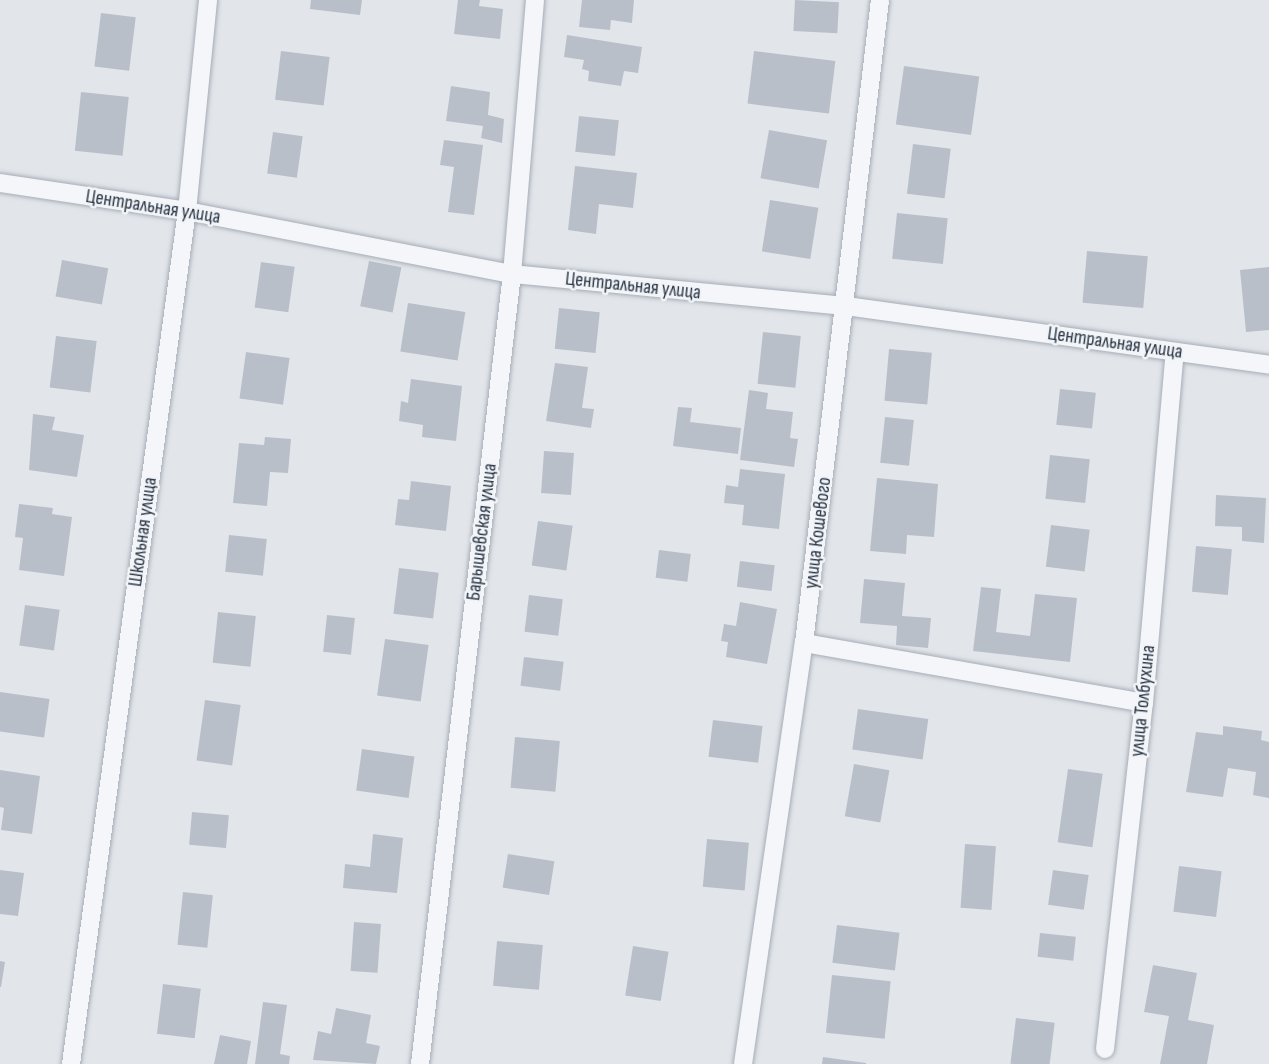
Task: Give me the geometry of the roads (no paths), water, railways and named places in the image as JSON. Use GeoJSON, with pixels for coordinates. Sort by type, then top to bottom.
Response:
{"type":"FeatureCollection","features":[{"type":"Feature","properties":{"kind":"street","name":"Школьная улица"},"geometry":{"type":"LineString","coordinates":[[71,1064],[187,212],[208,0]]}},
{"type":"Feature","properties":{"kind":"street","name":"Барышевская улица"},"geometry":{"type":"LineString","coordinates":[[420,1064],[512,274],[535,0]]}},
{"type":"Feature","properties":{"kind":"street","name":"улица Кошевого"},"geometry":{"type":"LineString","coordinates":[[743,1064],[804,643],[846,306],[880,0]]}},
{"type":"Feature","properties":{"kind":"street","name":"Центральная улица"},"geometry":{"type":"LineString","coordinates":[[0,183],[187,212],[512,274],[846,306],[1269,365]]}},
{"type":"Feature","properties":{"kind":"street","name":"улица Толбухина"},"geometry":{"type":"LineString","coordinates":[[1105,1049],[1144,703],[1174,352]]}},
{"type":"Feature","properties":{"kind":"street"},"geometry":{"type":"LineString","coordinates":[[804,643],[1144,703]]}}]}
